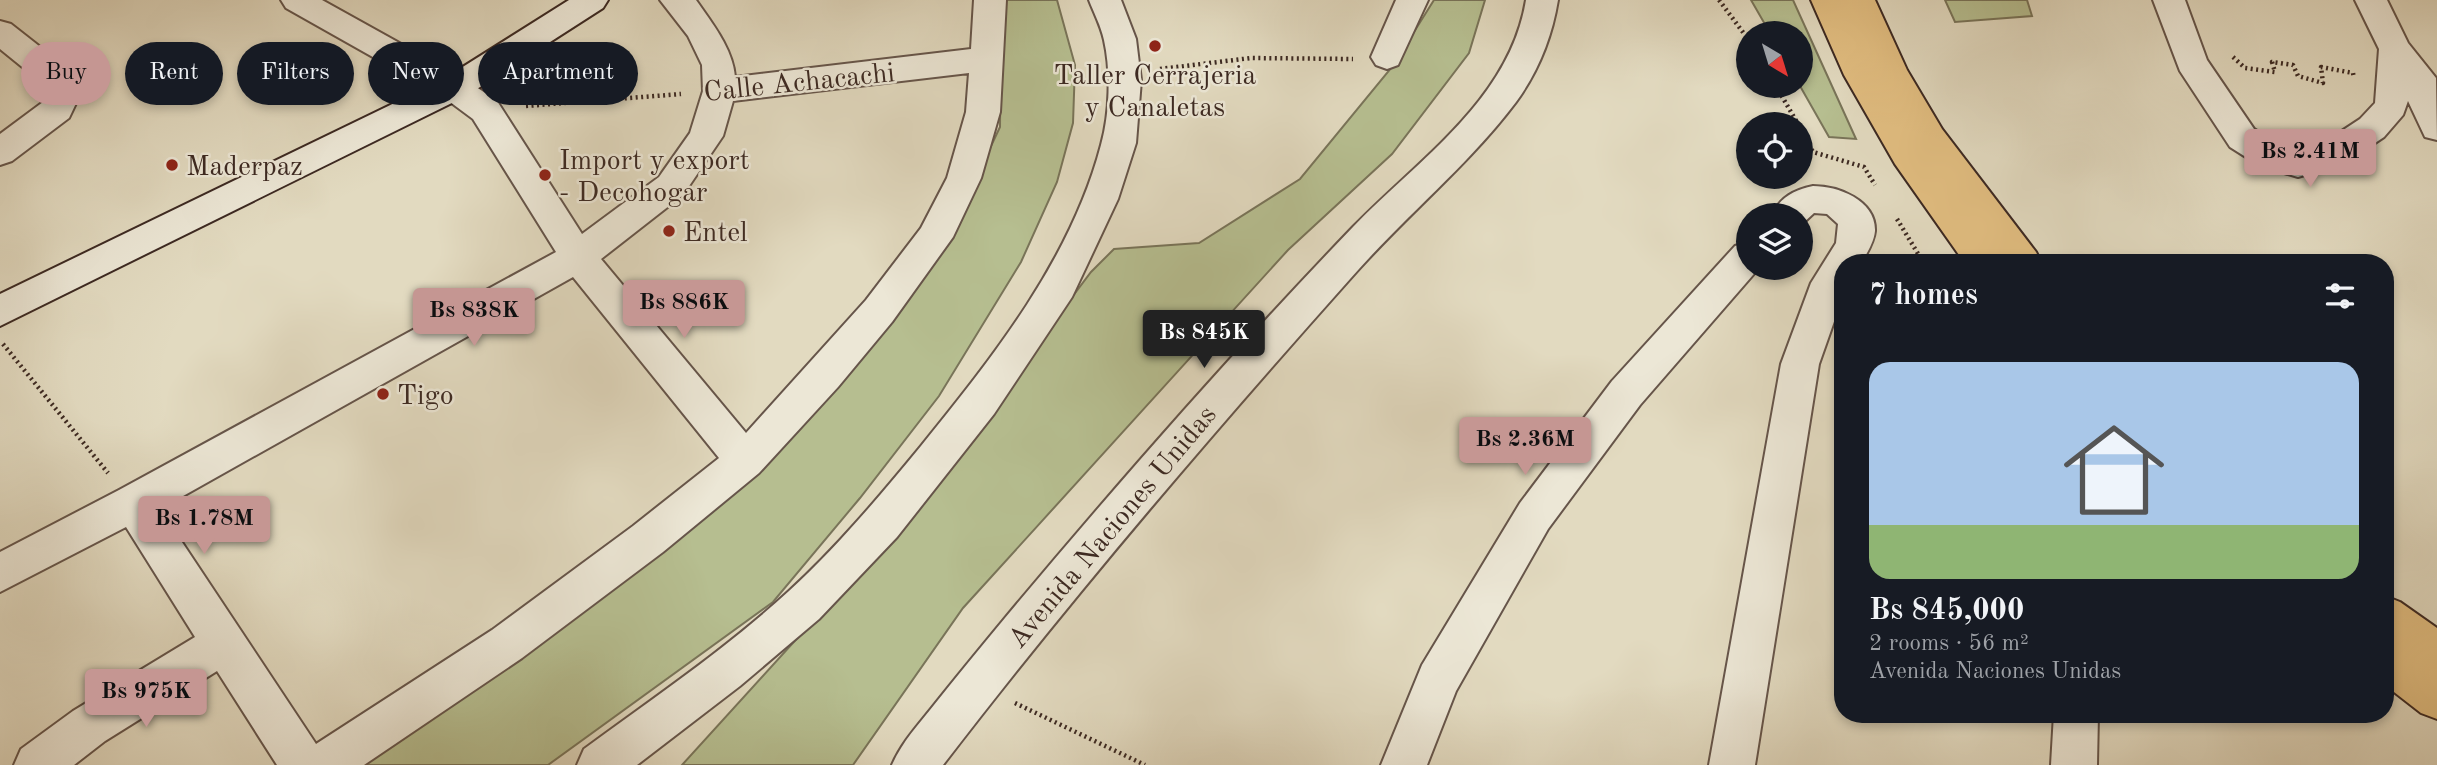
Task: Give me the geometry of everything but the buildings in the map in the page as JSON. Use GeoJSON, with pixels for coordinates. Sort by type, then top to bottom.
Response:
{"type":"FeatureCollection","features":[{"type":"Feature","properties":{"kind":"highway"},"geometry":{"type":"LineString","coordinates":[[1826,0],[1860,75],[1907,155],[1978,254]]}},
{"type":"Feature","properties":{"kind":"highway"},"geometry":{"type":"LineString","coordinates":[[1859,0],[1891,71],[1930,138],[2017,254]]}},
{"type":"Feature","properties":{"kind":"highway"},"geometry":{"type":"LineString","coordinates":[[2394,622],[2437,653]]}},
{"type":"Feature","properties":{"kind":"highway"},"geometry":{"type":"LineString","coordinates":[[2394,665],[2437,698]]}},
{"type":"Feature","properties":{"kind":"street"},"geometry":{"type":"LineString","coordinates":[[297,0],[372,42]]}},
{"type":"Feature","properties":{"kind":"street"},"geometry":{"type":"LineString","coordinates":[[464,82],[592,0]]}},
{"type":"Feature","properties":{"kind":"street"},"geometry":{"type":"LineString","coordinates":[[0,573],[133,503],[578,257],[671,186],[706,136],[720,90],[718,65],[702,32],[683,5],[676,0]]}},
{"type":"Feature","properties":{"kind":"street"},"geometry":{"type":"LineString","coordinates":[[324,765],[507,644],[648,539],[745,461],[879,311],[935,237],[964,178],[983,112],[990,0]]}},
{"type":"Feature","properties":{"kind":"street"},"geometry":{"type":"LineString","coordinates":[[600,765],[725,671],[804,604],[882,524],[980,402],[1059,287],[1100,199],[1119,142],[1125,80],[1120,39],[1105,0]]}},
{"type":"Feature","properties":{"kind":"street"},"geometry":{"type":"LineString","coordinates":[[1387,57],[1412,0]]}},
{"type":"Feature","properties":{"kind":"street","name":"Avenida Naciones Unidas"},"geometry":{"type":"LineString","coordinates":[[915,765],[977,685],[1158,467],[1394,208],[1474,132],[1507,89],[1527,55],[1540,17],[1542,0]]}},
{"type":"Feature","properties":{"kind":"street"},"geometry":{"type":"LineString","coordinates":[[2169,0],[2192,63],[2242,138],[2272,157],[2298,164],[2333,154],[2372,128],[2390,106],[2395,50]]}},
{"type":"Feature","properties":{"kind":"street"},"geometry":{"type":"LineString","coordinates":[[2371,0],[2395,50],[2420,78],[2424,99],[2437,128]]}},
{"type":"Feature","properties":{"kind":"street"},"geometry":{"type":"LineString","coordinates":[[0,32],[50,72],[62,97],[57,108],[0,152]]}},
{"type":"Feature","properties":{"kind":"street","name":"Calle Achacachi"},"geometry":{"type":"LineString","coordinates":[[720,90],[988,59]]}},
{"type":"Feature","properties":{"kind":"street"},"geometry":{"type":"LineString","coordinates":[[464,95],[485,110],[578,257],[745,461]]}},
{"type":"Feature","properties":{"kind":"street"},"geometry":{"type":"LineString","coordinates":[[0,311],[419,105]]}},
{"type":"Feature","properties":{"kind":"street"},"geometry":{"type":"LineString","coordinates":[[1801,203],[1819,198],[1845,209],[1855,220],[1857,230],[1847,254]]}},
{"type":"Feature","properties":{"kind":"street"},"geometry":{"type":"LineString","coordinates":[[1404,765],[1438,680],[1534,516],[1626,393],[1736,269]]}},
{"type":"Feature","properties":{"kind":"street"},"geometry":{"type":"LineString","coordinates":[[1732,765],[1800,364],[1834,276]]}},
{"type":"Feature","properties":{"kind":"street"},"geometry":{"type":"LineString","coordinates":[[133,503],[303,765]]}},
{"type":"Feature","properties":{"kind":"street"},"geometry":{"type":"LineString","coordinates":[[37,765],[89,726],[222,643]]}},
{"type":"Feature","properties":{"kind":"street"},"geometry":{"type":"LineString","coordinates":[[2074,765],[2076,723]]}},
{"type":"Feature","properties":{"kind":"path"},"geometry":{"type":"LineString","coordinates":[[1719,0],[1736,23]]}},
{"type":"Feature","properties":{"kind":"path"},"geometry":{"type":"LineString","coordinates":[[1125,80],[1163,68],[1251,58],[1344,60],[1387,57]]}},
{"type":"Feature","properties":{"kind":"path"},"geometry":{"type":"LineString","coordinates":[[2192,63],[2214,65],[2233,57],[2245,68],[2275,72],[2272,62],[2293,65],[2298,76],[2323,83],[2321,67],[2353,73],[2372,128]]}},
{"type":"Feature","properties":{"kind":"path","name":"Calle Achacachi"},"geometry":{"type":"LineString","coordinates":[[485,110],[720,90]]}},
{"type":"Feature","properties":{"kind":"path"},"geometry":{"type":"LineString","coordinates":[[1813,152],[1864,167]]}},
{"type":"Feature","properties":{"kind":"path"},"geometry":{"type":"LineString","coordinates":[[0,340],[133,503]]}},
{"type":"Feature","properties":{"kind":"path"},"geometry":{"type":"LineString","coordinates":[[977,685],[1145,765]]}},
{"type":"Feature","properties":{"kind":"green space"},"geometry":{"type":"Polygon","coordinates":[[[1001,0],[1057,0],[1075,65],[1073,123],[1057,182],[1021,262],[939,396],[860,498],[773,602],[548,765],[349,765],[664,548],[961,210],[1000,127],[1001,0]]]}},
{"type":"Feature","properties":{"kind":"green space"},"geometry":{"type":"Polygon","coordinates":[[[1434,0],[1485,0],[1469,53],[1392,154],[1288,250],[963,608],[853,765],[682,765],[901,524],[1091,272],[1114,249],[1199,243],[1300,179],[1392,67],[1434,0]]]}},
{"type":"Feature","properties":{"kind":"green space"},"geometry":{"type":"Polygon","coordinates":[[[1751,0],[1793,0],[1803,21],[1763,21],[1751,0]]]}},
{"type":"Feature","properties":{"kind":"green space"},"geometry":{"type":"Polygon","coordinates":[[[1945,0],[2027,0],[2032,16],[1955,22],[1945,0]]]}},
{"type":"Feature","properties":{"kind":"green space"},"geometry":{"type":"Polygon","coordinates":[[[1813,44],[1856,139],[1829,137],[1807,98],[1813,98],[1813,44]]]}},
{"type":"Feature","properties":{"kind":"place","name":"Taller Cerrajeria y Canaletas"},"geometry":{"type":"Point","coordinates":[1155,46]}},
{"type":"Feature","properties":{"kind":"place","name":"Maderpaz"},"geometry":{"type":"Point","coordinates":[172,165]}},
{"type":"Feature","properties":{"kind":"place","name":"Import y export - Decohogar"},"geometry":{"type":"Point","coordinates":[545,175]}},
{"type":"Feature","properties":{"kind":"place","name":"Entel"},"geometry":{"type":"Point","coordinates":[669,231]}},
{"type":"Feature","properties":{"kind":"place","name":"Tigo"},"geometry":{"type":"Point","coordinates":[383,394]}}]}
